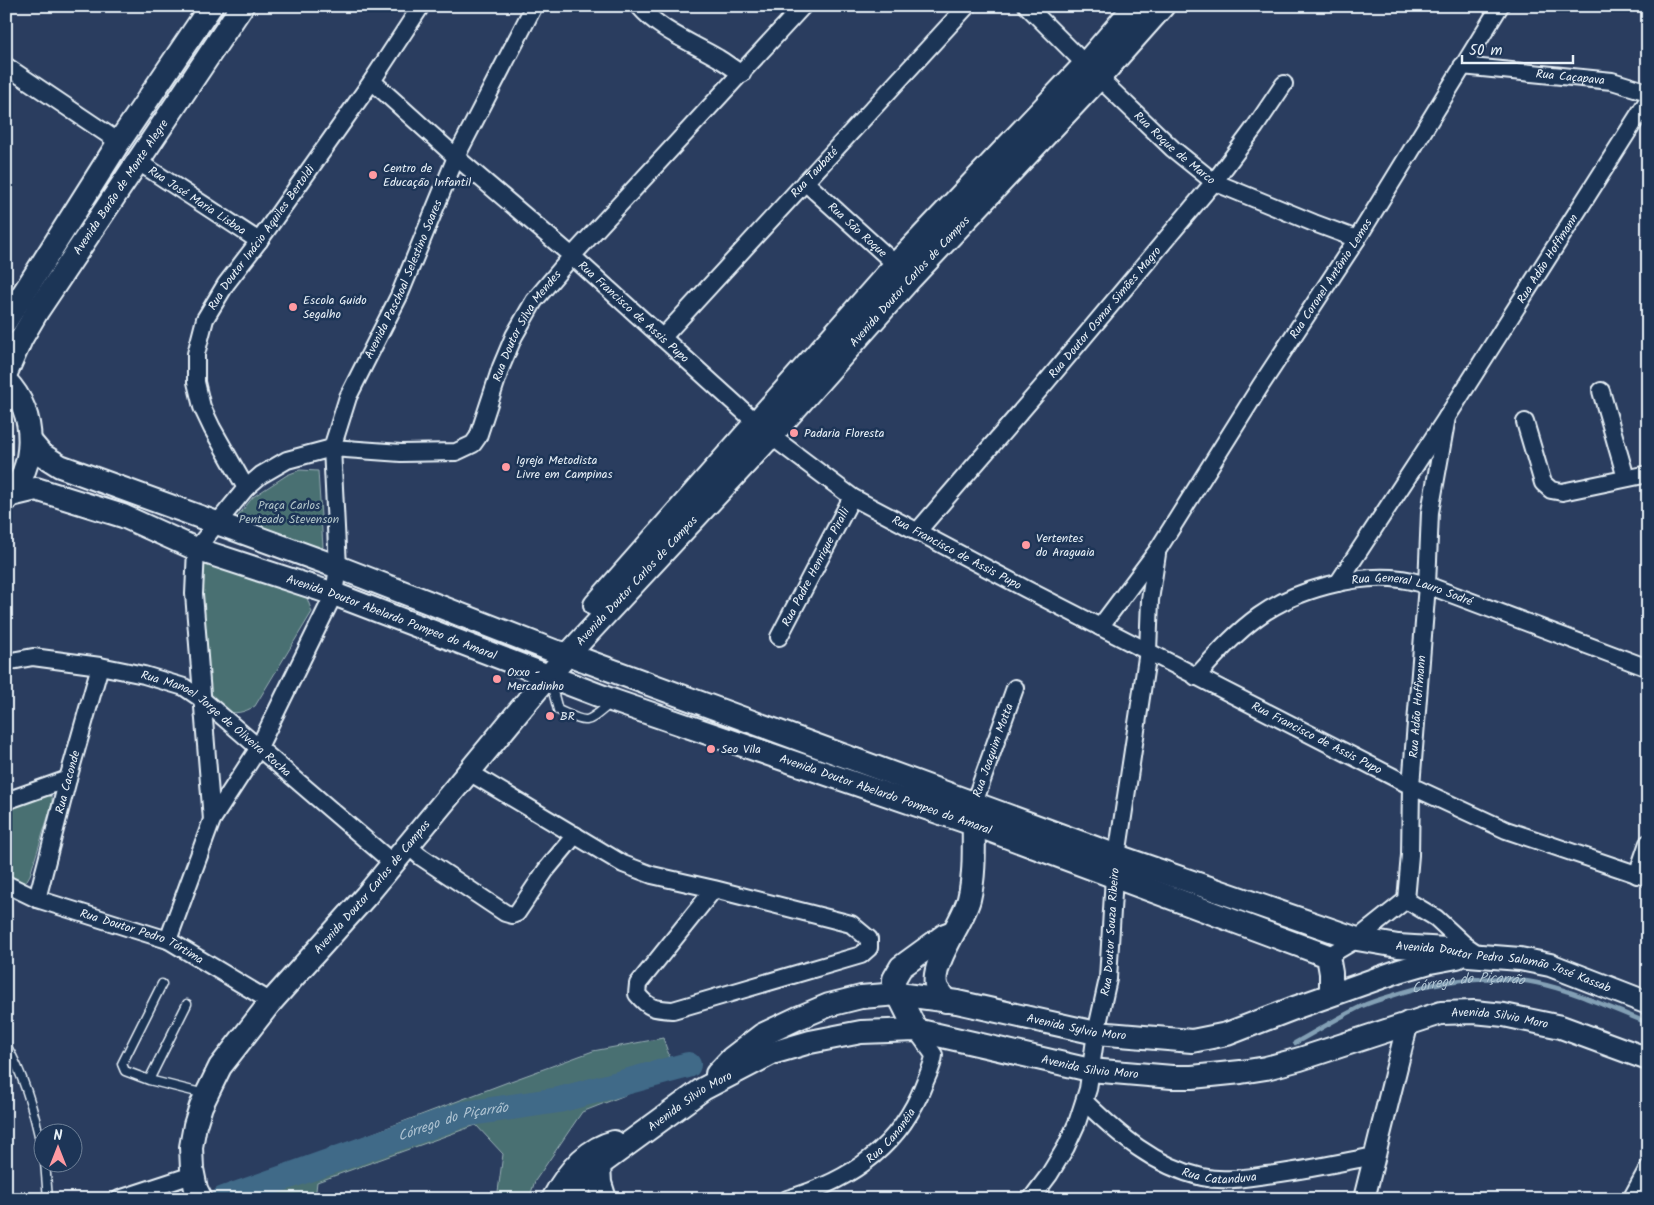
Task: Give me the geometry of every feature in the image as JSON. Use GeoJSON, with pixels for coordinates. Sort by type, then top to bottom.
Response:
{"type":"FeatureCollection","features":[{"type":"Feature","properties":{"kind":"main road","name":"Avenida Barão de Monte Alegre"},"geometry":{"type":"LineString","coordinates":[[6,321],[119,142],[211,6]]}},
{"type":"Feature","properties":{"kind":"main road","name":"Avenida Barão de Monte Alegre"},"geometry":{"type":"LineString","coordinates":[[6,373],[21,339],[38,310],[242,6]]}},
{"type":"Feature","properties":{"kind":"main road","name":"Avenida Doutor Carlos de Campos"},"geometry":{"type":"LineString","coordinates":[[1092,71],[1135,6]]}},
{"type":"Feature","properties":{"kind":"main road","name":"Avenida Doutor Carlos de Campos"},"geometry":{"type":"LineString","coordinates":[[192,1192],[182,1148],[185,1125],[210,1064],[233,1031],[266,1000],[390,860],[542,673],[764,429],[904,271],[1092,71],[1163,6]]}},
{"type":"Feature","properties":{"kind":"main road"},"geometry":{"type":"LineString","coordinates":[[6,381],[13,387],[24,408],[29,425],[30,442],[28,461],[21,480],[9,498]]}},
{"type":"Feature","properties":{"kind":"main road","name":"Avenida Doutor Abelardo Pompeo do Amaral"},"geometry":{"type":"LineString","coordinates":[[30,442],[41,454],[60,466],[338,567],[562,653],[745,720],[974,814],[1116,866],[1328,956]]}},
{"type":"Feature","properties":{"kind":"main road","name":"Avenida Doutor Abelardo Pompeo do Amaral"},"geometry":{"type":"LineString","coordinates":[[9,498],[36,489],[123,516],[196,549],[334,594],[614,701],[735,743],[974,814]]}},
{"type":"Feature","properties":{"kind":"main road","name":"Avenida Doutor Carlos de Campos"},"geometry":{"type":"LineString","coordinates":[[390,860],[408,846],[469,772],[542,673]]}},
{"type":"Feature","properties":{"kind":"main road"},"geometry":{"type":"LineString","coordinates":[[735,743],[745,720]]}},
{"type":"Feature","properties":{"kind":"main road","name":"Rua Joaquim Motta"},"geometry":{"type":"LineString","coordinates":[[946,1001],[937,987],[936,974],[941,958],[956,931],[969,898],[974,814]]}},
{"type":"Feature","properties":{"kind":"main road","name":"Avenida Doutor Abelardo Pompeo do Amaral"},"geometry":{"type":"LineString","coordinates":[[1116,866],[1357,940]]}},
{"type":"Feature","properties":{"kind":"main road"},"geometry":{"type":"LineString","coordinates":[[916,1030],[894,986],[894,979],[901,967],[946,935],[956,931]]}},
{"type":"Feature","properties":{"kind":"main road","name":"Avenida Doutor Pedro Salomão José Kassab"},"geometry":{"type":"LineString","coordinates":[[1357,940],[1398,946],[1446,949],[1474,955],[1520,959],[1550,965],[1648,1003]]}},
{"type":"Feature","properties":{"kind":"main road","name":"Avenida Sylvio Moro"},"geometry":{"type":"LineString","coordinates":[[703,1089],[732,1058],[762,1035],[829,1005],[861,997],[898,994],[946,1001],[1096,1033],[1192,1041],[1227,1034],[1331,994],[1407,969],[1430,962],[1474,955]]}},
{"type":"Feature","properties":{"kind":"main road"},"geometry":{"type":"LineString","coordinates":[[1328,956],[1331,973],[1331,994]]}},
{"type":"Feature","properties":{"kind":"main road","name":"Avenida Doutor Carlos de Campos"},"geometry":{"type":"LineString","coordinates":[[192,1192],[192,1147],[195,1125],[202,1106],[220,1068],[266,1000]]}},
{"type":"Feature","properties":{"kind":"main road","name":"Avenida Silvio Moro"},"geometry":{"type":"LineString","coordinates":[[572,1199],[577,1188],[599,1165],[703,1089],[772,1053],[810,1042],[861,1032],[916,1030],[1090,1070],[1192,1077],[1241,1072],[1300,1059],[1408,1022],[1441,1013],[1474,1012],[1504,1015],[1561,1027],[1648,1060]]}},
{"type":"Feature","properties":{"kind":"main road"},"geometry":{"type":"LineString","coordinates":[[553,1199],[565,1180],[586,1155],[604,1145],[634,1138]]}},
{"type":"Feature","properties":{"kind":"main road"},"geometry":{"type":"LineString","coordinates":[[599,1165],[600,1183],[605,1199]]}},
{"type":"Feature","properties":{"kind":"street","name":"Rua Doutor Inácio Aquiles Bertoldi"},"geometry":{"type":"LineString","coordinates":[[246,488],[202,407],[196,382],[196,354],[205,319],[226,284],[259,241],[372,81],[421,6]]}},
{"type":"Feature","properties":{"kind":"street","name":"Avenida Paschoal Selestino Soares"},"geometry":{"type":"LineString","coordinates":[[168,940],[212,820],[258,748],[334,594],[338,567],[332,448],[348,397],[400,296],[456,157],[534,6]]}},
{"type":"Feature","properties":{"kind":"street"},"geometry":{"type":"LineString","coordinates":[[639,6],[648,17],[673,34],[742,74]]}},
{"type":"Feature","properties":{"kind":"street","name":"Rua Doutor Silva Mendes"},"geometry":{"type":"LineString","coordinates":[[332,448],[401,453],[447,452],[464,449],[473,444],[478,437],[500,366],[534,301],[572,256],[803,6]]}},
{"type":"Feature","properties":{"kind":"street","name":"Rua Taubaté"},"geometry":{"type":"LineString","coordinates":[[662,338],[967,6]]}},
{"type":"Feature","properties":{"kind":"street","name":"Rua Roque de Marco"},"geometry":{"type":"LineString","coordinates":[[1027,6],[1173,149],[1214,182],[1357,239]]}},
{"type":"Feature","properties":{"kind":"street","name":"Rua Coronel Antônio Lemos"},"geometry":{"type":"LineString","coordinates":[[1100,627],[1157,551],[1256,393],[1357,239],[1500,6]]}},
{"type":"Feature","properties":{"kind":"street"},"geometry":{"type":"LineString","coordinates":[[6,66],[119,142]]}},
{"type":"Feature","properties":{"kind":"street","name":"Rua Caçapava"},"geometry":{"type":"LineString","coordinates":[[1462,66],[1612,80],[1648,92]]}},
{"type":"Feature","properties":{"kind":"street","name":"Rua Francisco de Assis Pupo"},"geometry":{"type":"LineString","coordinates":[[372,81],[456,157],[572,256],[764,429],[852,497],[1196,677],[1411,786],[1506,830],[1642,877]]}},
{"type":"Feature","properties":{"kind":"street","name":"Rua Doutor Osmar Simões Magro"},"geometry":{"type":"LineString","coordinates":[[916,532],[1214,182],[1284,84]]}},
{"type":"Feature","properties":{"kind":"street","name":"Rua Adão Hoffmann"},"geometry":{"type":"LineString","coordinates":[[1338,583],[1447,417],[1648,100]]}},
{"type":"Feature","properties":{"kind":"street","name":"Rua José Maria Lisboa"},"geometry":{"type":"LineString","coordinates":[[137,161],[259,241]]}},
{"type":"Feature","properties":{"kind":"street","name":"Rua São Roque"},"geometry":{"type":"LineString","coordinates":[[805,182],[904,271]]}},
{"type":"Feature","properties":{"kind":"street"},"geometry":{"type":"LineString","coordinates":[[1601,391],[1626,478]]}},
{"type":"Feature","properties":{"kind":"street","name":"Rua Adão Hoffmann"},"geometry":{"type":"LineString","coordinates":[[1406,900],[1410,855],[1411,786],[1427,585],[1430,512],[1447,417]]}},
{"type":"Feature","properties":{"kind":"street"},"geometry":{"type":"LineString","coordinates":[[1525,422],[1543,484],[1551,490],[1562,492],[1648,474]]}},
{"type":"Feature","properties":{"kind":"street"},"geometry":{"type":"LineString","coordinates":[[196,549],[246,488],[261,475],[287,460],[332,448]]}},
{"type":"Feature","properties":{"kind":"street","name":"Rua Padre Henrique Piralli"},"geometry":{"type":"LineString","coordinates":[[779,637],[852,497]]}},
{"type":"Feature","properties":{"kind":"street","name":"Avenida Paschoal Selestino Soares"},"geometry":{"type":"LineString","coordinates":[[196,549],[194,594],[212,820]]}},
{"type":"Feature","properties":{"kind":"street","name":"Rua Coronel Antônio Lemos"},"geometry":{"type":"LineString","coordinates":[[1148,651],[1150,600],[1157,551]]}},
{"type":"Feature","properties":{"kind":"street","name":"Rua General Lauro Sodré"},"geometry":{"type":"LineString","coordinates":[[1196,677],[1235,636],[1261,615],[1316,588],[1372,578],[1401,578],[1427,585],[1648,668]]}},
{"type":"Feature","properties":{"kind":"street","name":"Rua Doutor Souza Ribeiro"},"geometry":{"type":"LineString","coordinates":[[1031,1199],[1066,1146],[1078,1124],[1085,1102],[1096,1033],[1108,979],[1116,866],[1148,651]]}},
{"type":"Feature","properties":{"kind":"street","name":"Rua Manoel Jorge de Oliveira Rocha"},"geometry":{"type":"LineString","coordinates":[[6,662],[33,657],[100,666],[144,675],[184,687],[203,700],[390,860]]}},
{"type":"Feature","properties":{"kind":"street","name":"Rua Caconde"},"geometry":{"type":"LineString","coordinates":[[37,899],[100,666]]}},
{"type":"Feature","properties":{"kind":"street","name":"Rua Joaquim Motta"},"geometry":{"type":"LineString","coordinates":[[974,814],[1015,688]]}},
{"type":"Feature","properties":{"kind":"street"},"geometry":{"type":"LineString","coordinates":[[469,772],[623,864],[652,875],[714,889],[851,924],[869,939],[869,948],[862,955],[674,1010],[656,1009],[645,1004],[637,994],[638,984],[714,889]]}},
{"type":"Feature","properties":{"kind":"street"},"geometry":{"type":"LineString","coordinates":[[6,801],[68,779]]}},
{"type":"Feature","properties":{"kind":"street"},"geometry":{"type":"LineString","coordinates":[[408,846],[421,857],[505,913],[512,915],[517,913],[546,870],[575,834]]}},
{"type":"Feature","properties":{"kind":"street"},"geometry":{"type":"LineString","coordinates":[[1642,877],[1648,843]]}},
{"type":"Feature","properties":{"kind":"street","name":"Rua Doutor Pedro Tórtima"},"geometry":{"type":"LineString","coordinates":[[6,884],[37,899],[168,940],[266,1000]]}},
{"type":"Feature","properties":{"kind":"street"},"geometry":{"type":"LineString","coordinates":[[1328,956],[1377,926],[1406,900],[1436,918],[1474,955]]}},
{"type":"Feature","properties":{"kind":"street"},"geometry":{"type":"LineString","coordinates":[[1364,1199],[1408,1022]]}},
{"type":"Feature","properties":{"kind":"street","name":"Rua Cananéia"},"geometry":{"type":"LineString","coordinates":[[788,1199],[821,1188],[846,1176],[873,1157],[909,1116],[920,1098],[933,1066],[934,1055],[916,1030]]}},
{"type":"Feature","properties":{"kind":"street","name":"Rua Catanduva"},"geometry":{"type":"LineString","coordinates":[[1085,1102],[1117,1132],[1140,1149],[1175,1168],[1202,1177],[1219,1180],[1238,1179],[1287,1173],[1374,1156]]}},
{"type":"Feature","properties":{"kind":"street"},"geometry":{"type":"LineString","coordinates":[[1631,1199],[1648,1168]]}},
{"type":"Feature","properties":{"kind":"street"},"geometry":{"type":"LineString","coordinates":[[120,1199],[192,1192]]}},
{"type":"Feature","properties":{"kind":"lane"},"geometry":{"type":"LineString","coordinates":[[542,673],[558,710],[584,721],[590,720],[614,701]]}},
{"type":"Feature","properties":{"kind":"lane"},"geometry":{"type":"LineString","coordinates":[[162,984],[122,1064],[124,1071],[149,1080],[197,1092]]}},
{"type":"Feature","properties":{"kind":"lane"},"geometry":{"type":"LineString","coordinates":[[149,1080],[187,1004]]}},
{"type":"Feature","properties":{"kind":"lane"},"geometry":{"type":"LineString","coordinates":[[6,1045],[14,1059],[37,1122]]}},
{"type":"Feature","properties":{"kind":"lane"},"geometry":{"type":"LineString","coordinates":[[46,1172],[48,1199]]}},
{"type":"Feature","properties":{"kind":"green space","name":"Praça Carlos Penteado Stevenson"},"geometry":{"type":"Polygon","coordinates":[[[300,470],[318,471],[323,547],[316,555],[231,525],[253,497],[287,475],[300,470]]]}},
{"type":"Feature","properties":{"kind":"green space"},"geometry":{"type":"Polygon","coordinates":[[[207,564],[300,593],[307,598],[312,612],[255,706],[239,712],[233,713],[221,708],[211,697],[207,689],[201,569],[207,564]]]}},
{"type":"Feature","properties":{"kind":"green space"},"geometry":{"type":"Polygon","coordinates":[[[40,793],[52,797],[52,804],[30,875],[23,887],[6,879],[6,805],[40,793]]]}},
{"type":"Feature","properties":{"kind":"green space"},"geometry":{"type":"Polygon","coordinates":[[[663,1038],[676,1075],[582,1112],[535,1181],[529,1199],[497,1199],[503,1154],[476,1125],[317,1182],[315,1199],[270,1199],[260,1176],[593,1051],[663,1038]]]}},
{"type":"Feature","properties":{"kind":"waterway","name":"Córrego do Piçarrão"},"geometry":{"type":"LineString","coordinates":[[1295,1043],[1372,1002],[1409,990],[1445,982],[1481,978],[1518,980],[1551,986],[1579,995],[1648,1023]]}},
{"type":"Feature","properties":{"kind":"waterway","name":"Córrego do Piçarrão"},"geometry":{"type":"LineString","coordinates":[[224,1199],[464,1114],[559,1100],[688,1065]]}},
{"type":"Feature","properties":{"kind":"place","name":"Centro de Educação Infantil"},"geometry":{"type":"Point","coordinates":[373,175]}},
{"type":"Feature","properties":{"kind":"place","name":"Escola Guido Segalho"},"geometry":{"type":"Point","coordinates":[293,307]}},
{"type":"Feature","properties":{"kind":"place","name":"Padaria Floresta"},"geometry":{"type":"Point","coordinates":[794,433]}},
{"type":"Feature","properties":{"kind":"place","name":"Igreja Metodista Livre em Campinas"},"geometry":{"type":"Point","coordinates":[506,467]}},
{"type":"Feature","properties":{"kind":"place","name":"Vertentes do Araguaia"},"geometry":{"type":"Point","coordinates":[1026,545]}},
{"type":"Feature","properties":{"kind":"place","name":"Oxxo - Mercadinho"},"geometry":{"type":"Point","coordinates":[497,679]}},
{"type":"Feature","properties":{"kind":"place","name":"BR"},"geometry":{"type":"Point","coordinates":[550,716]}},
{"type":"Feature","properties":{"kind":"place","name":"Seo Vila"},"geometry":{"type":"Point","coordinates":[711,749]}}]}
